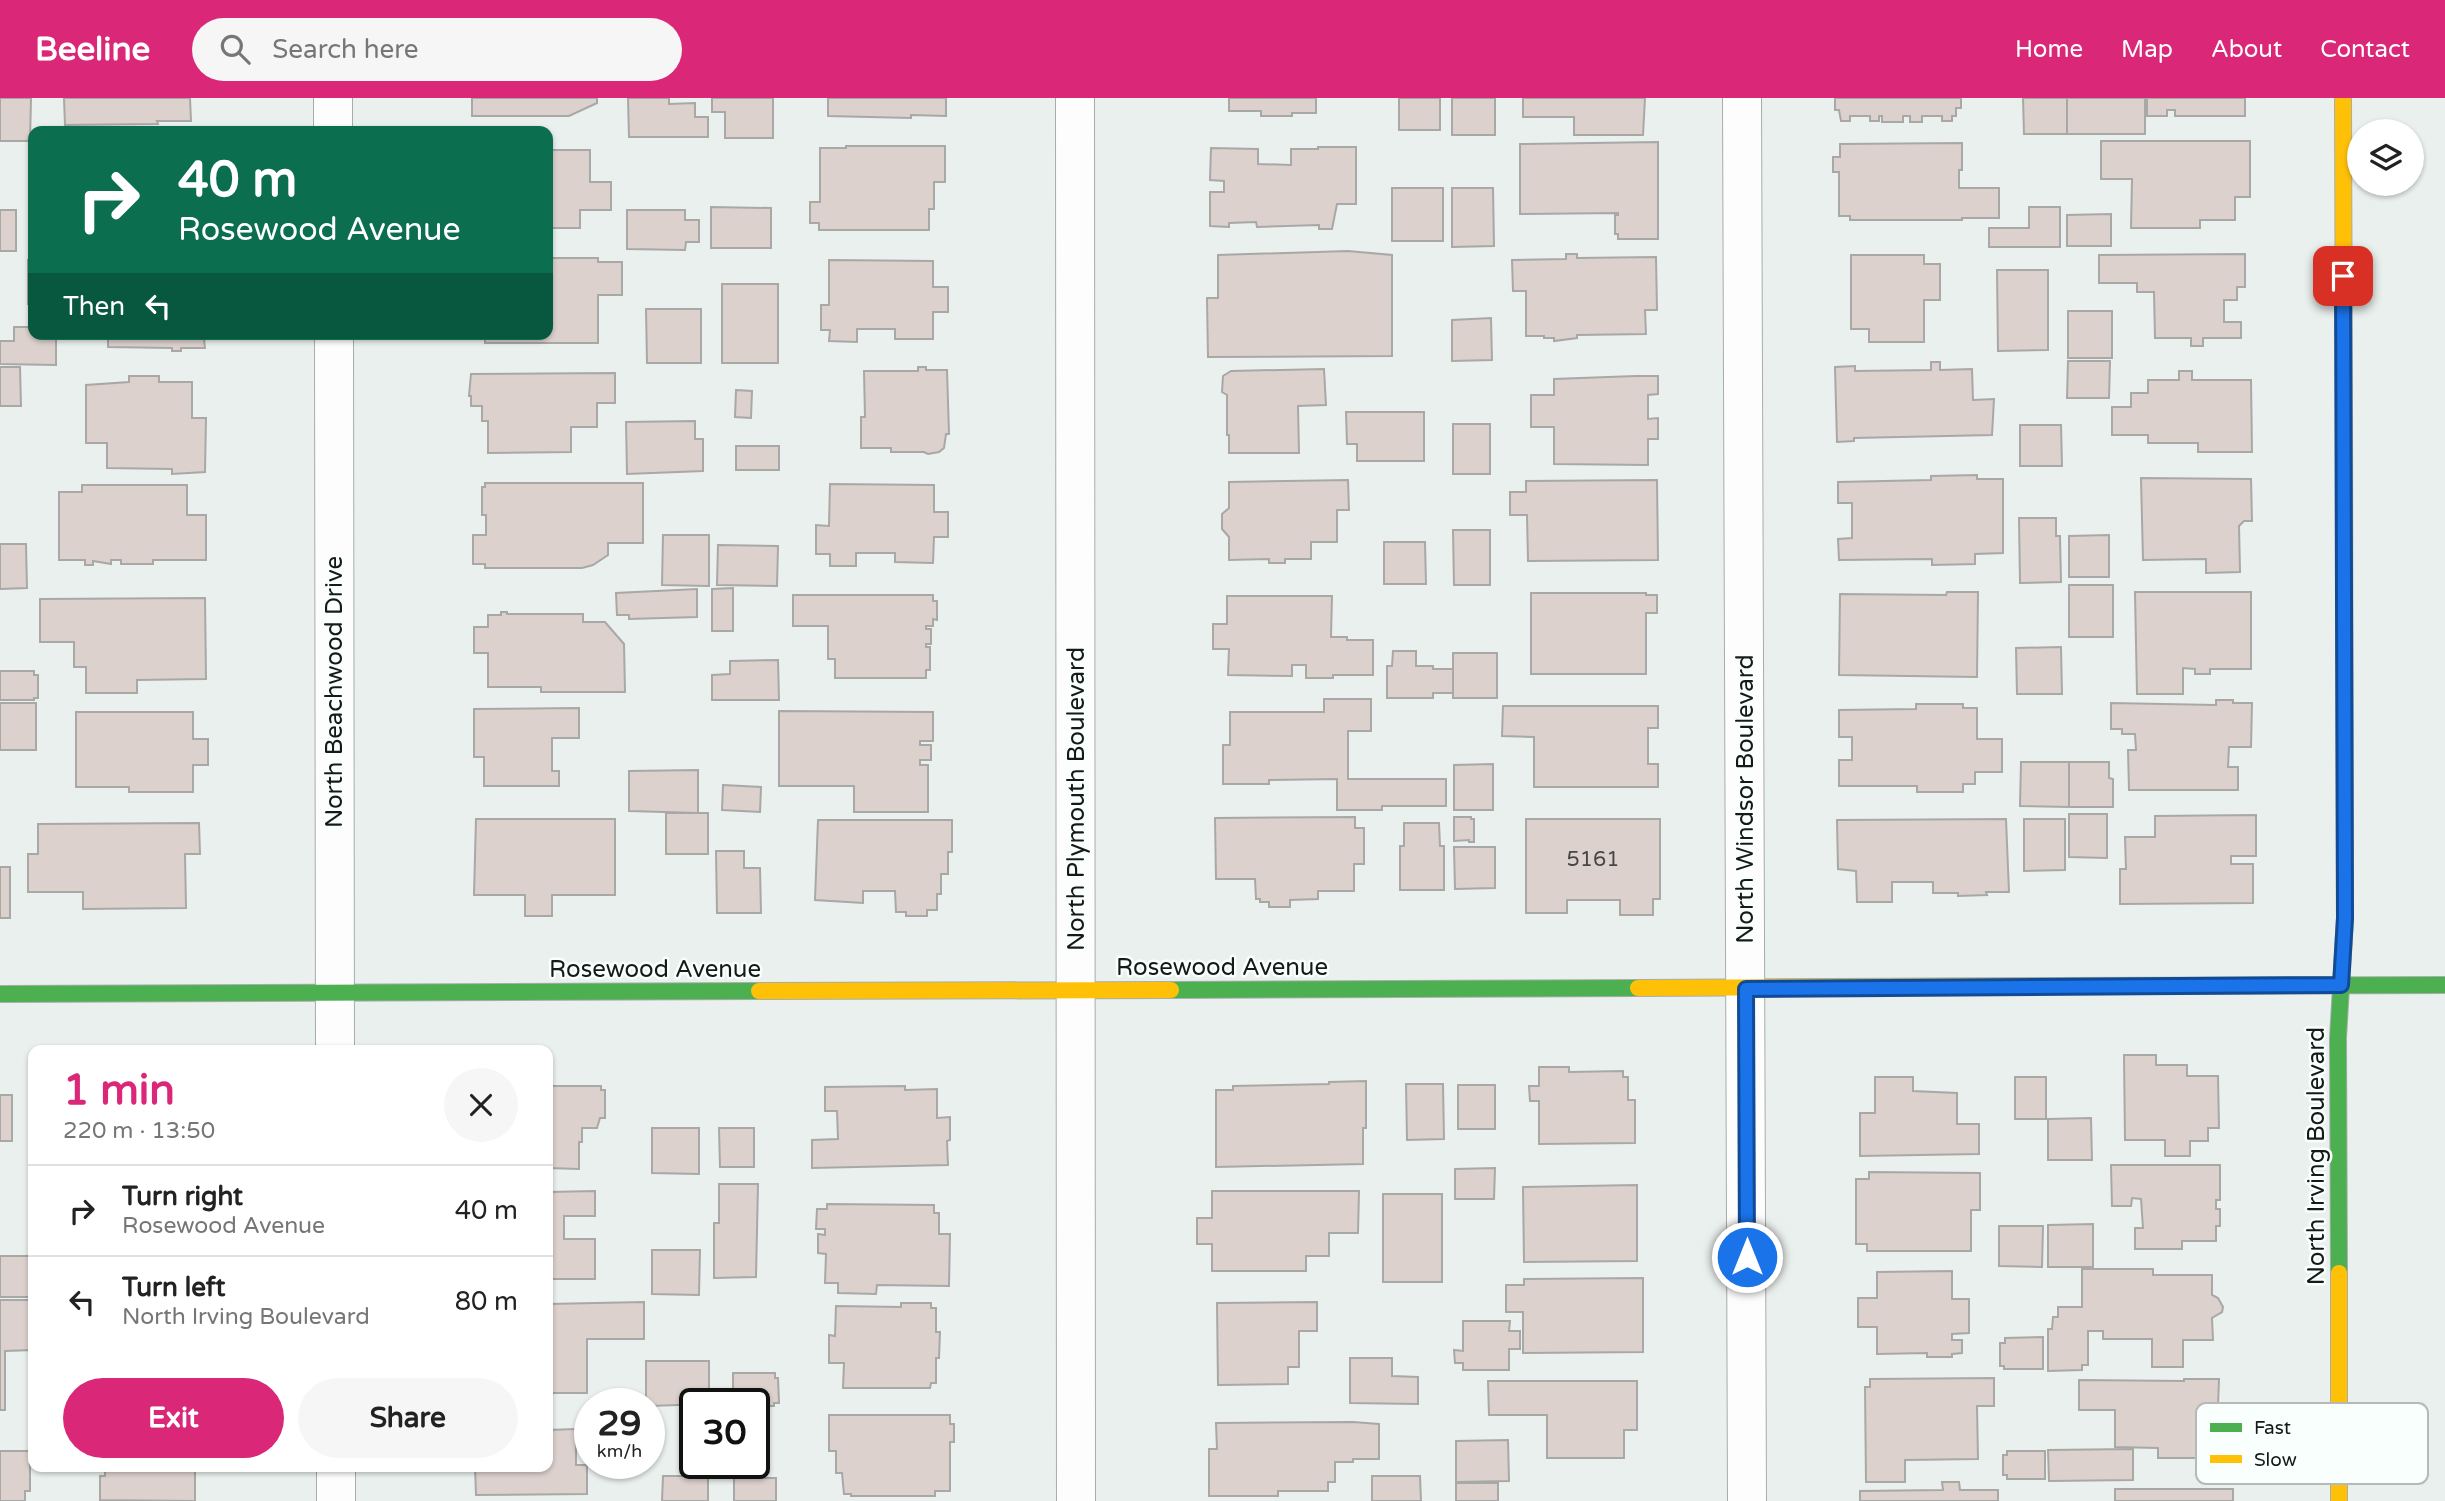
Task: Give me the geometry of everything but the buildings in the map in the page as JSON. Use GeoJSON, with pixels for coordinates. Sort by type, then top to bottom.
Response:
{"type":"FeatureCollection","features":[{"type":"Feature","properties":{"kind":"street"},"geometry":{"type":"LineString","coordinates":[[333,98],[333,126]]}},
{"type":"Feature","properties":{"kind":"street","name":"North Plymouth Boulevard"},"geometry":{"type":"LineString","coordinates":[[1075,98],[1076,1501]]}},
{"type":"Feature","properties":{"kind":"street","name":"North Windsor Boulevard"},"geometry":{"type":"LineString","coordinates":[[1742,98],[1747,1501]]}},
{"type":"Feature","properties":{"kind":"street","name":"North Irving Boulevard"},"geometry":{"type":"LineString","coordinates":[[2339,1403],[2338,1038],[2345,918],[2343,98]]}},
{"type":"Feature","properties":{"kind":"street","name":"North Beachwood Drive"},"geometry":{"type":"LineString","coordinates":[[334,340],[335,1045]]}},
{"type":"Feature","properties":{"kind":"street","name":"Rosewood Avenue"},"geometry":{"type":"LineString","coordinates":[[0,995],[2445,985]]}},
{"type":"Feature","properties":{"kind":"street"},"geometry":{"type":"LineString","coordinates":[[336,1472],[336,1501]]}},
{"type":"Feature","properties":{"kind":"traffic: fast"},"geometry":{"type":"LineString","coordinates":[[2339,1273],[2338,1038],[2345,918],[2344,412]]}},
{"type":"Feature","properties":{"kind":"traffic: fast"},"geometry":{"type":"LineString","coordinates":[[2051,986],[2445,985]]}},
{"type":"Feature","properties":{"kind":"traffic: fast"},"geometry":{"type":"LineString","coordinates":[[1171,990],[1638,988]]}},
{"type":"Feature","properties":{"kind":"traffic: fast"},"geometry":{"type":"LineString","coordinates":[[0,994],[759,991]]}},
{"type":"Feature","properties":{"kind":"traffic: slow"},"geometry":{"type":"LineString","coordinates":[[2343,98],[2344,412]]}},
{"type":"Feature","properties":{"kind":"traffic: slow"},"geometry":{"type":"LineString","coordinates":[[1638,988],[2051,986]]}},
{"type":"Feature","properties":{"kind":"traffic: slow"},"geometry":{"type":"LineString","coordinates":[[759,991],[1171,990]]}},
{"type":"Feature","properties":{"kind":"traffic: slow"},"geometry":{"type":"LineString","coordinates":[[2339,1273],[2339,1403]]}},
{"type":"Feature","properties":{"kind":"traffic: slow"},"geometry":{"type":"LineString","coordinates":[[2339,1484],[2339,1501]]}},
{"type":"Feature","properties":{"kind":"route"},"geometry":{"type":"LineString","coordinates":[[1747,1257],[1746,989],[2341,985],[2345,918],[2343,276]]}}]}
